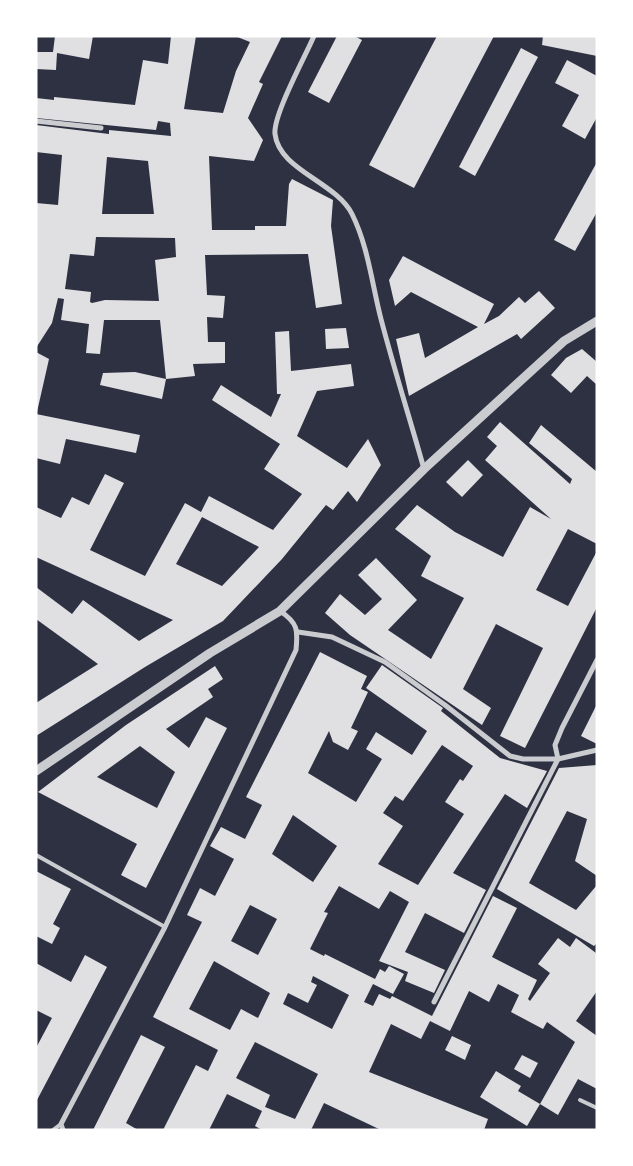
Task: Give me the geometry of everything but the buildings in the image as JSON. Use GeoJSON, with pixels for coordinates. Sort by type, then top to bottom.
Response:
{"type":"FeatureCollection","features":[{"type":"Feature","properties":{"kind":"street"},"geometry":{"type":"LineString","coordinates":[[314,36],[275,123],[277,144],[284,155],[338,197],[351,212],[361,234],[382,321],[424,469]]}},
{"type":"Feature","properties":{"kind":"street"},"geometry":{"type":"LineString","coordinates":[[36,121],[101,128]]}},
{"type":"Feature","properties":{"kind":"street"},"geometry":{"type":"LineString","coordinates":[[36,771],[210,653],[280,611],[424,469],[564,341],[597,321]]}},
{"type":"Feature","properties":{"kind":"street"},"geometry":{"type":"LineString","coordinates":[[62,1127],[165,927],[296,650],[298,632],[291,618],[280,611]]}},
{"type":"Feature","properties":{"kind":"street"},"geometry":{"type":"LineString","coordinates":[[298,632],[332,637],[385,662],[445,705],[510,756],[523,759],[558,759],[597,750]]}},
{"type":"Feature","properties":{"kind":"street"},"geometry":{"type":"LineString","coordinates":[[434,1002],[558,759],[555,745],[597,660]]}},
{"type":"Feature","properties":{"kind":"lane"},"geometry":{"type":"LineString","coordinates":[[36,854],[165,927]]}},
{"type":"Feature","properties":{"kind":"lane"},"geometry":{"type":"LineString","coordinates":[[580,1100],[597,1108]]}},
{"type":"Feature","properties":{"kind":"lane"},"geometry":{"type":"LineString","coordinates":[[53,1130],[62,1127]]}}]}
